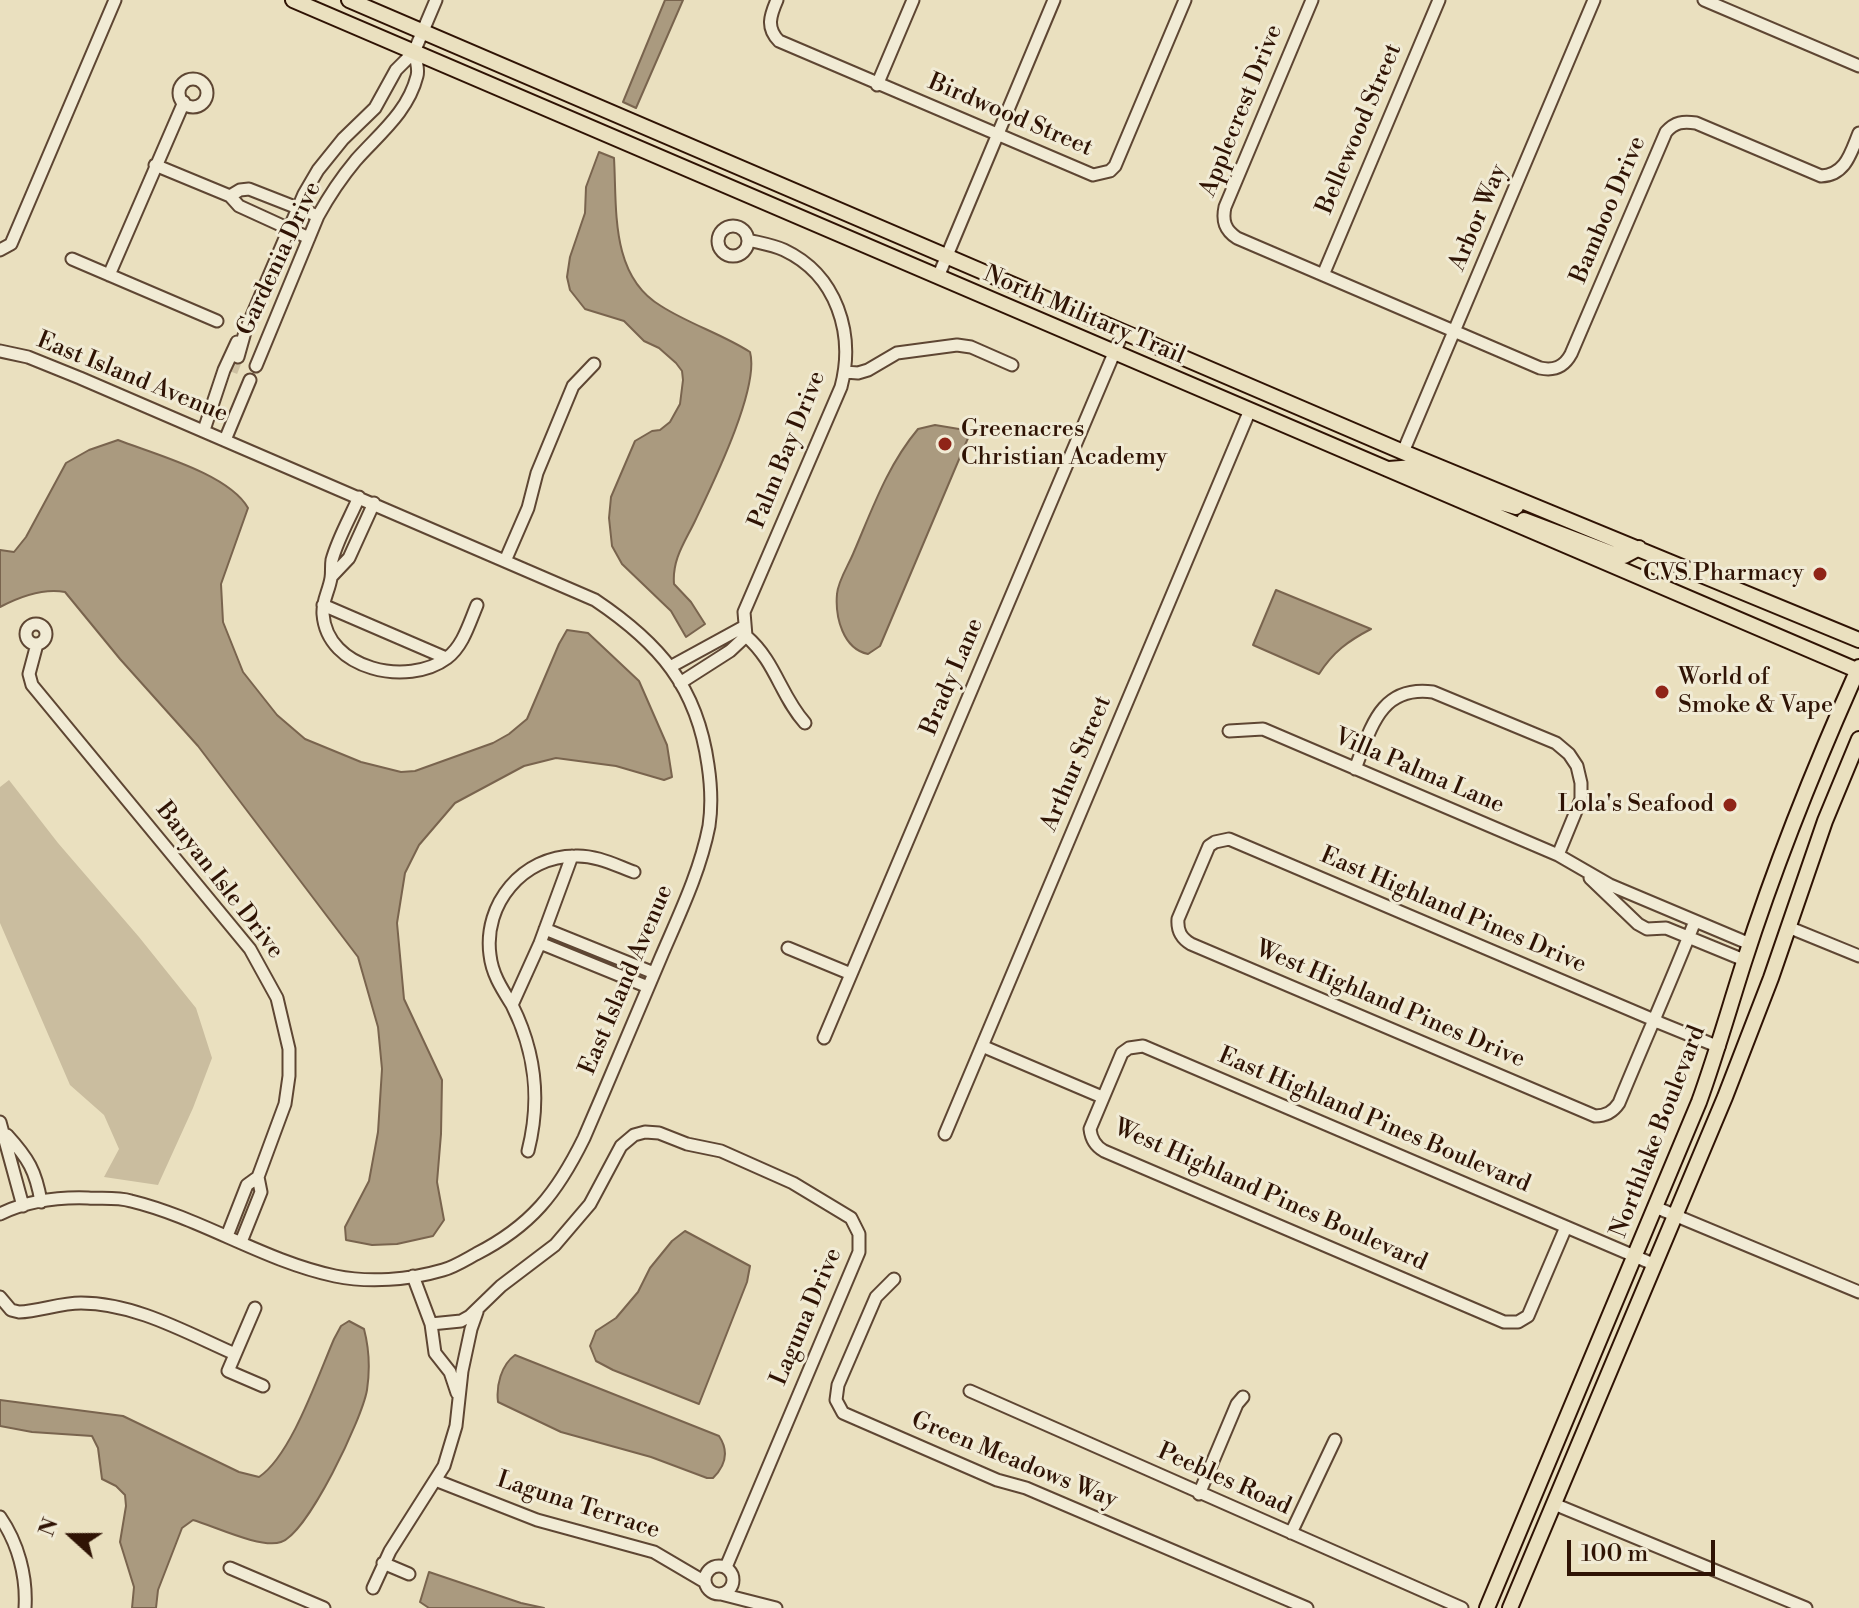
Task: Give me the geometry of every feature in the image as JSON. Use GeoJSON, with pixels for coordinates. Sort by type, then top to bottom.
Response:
{"type":"FeatureCollection","features":[{"type":"Feature","properties":{"kind":"main road","name":"North Military Trail"},"geometry":{"type":"LineString","coordinates":[[293,0],[1858,669]]}},
{"type":"Feature","properties":{"kind":"main road","name":"North Military Trail"},"geometry":{"type":"LineString","coordinates":[[349,0],[1403,452],[1859,640]]}},
{"type":"Feature","properties":{"kind":"main road"},"geometry":{"type":"LineString","coordinates":[[1285,425],[1303,424],[1379,455],[1403,452]]}},
{"type":"Feature","properties":{"kind":"main road"},"geometry":{"type":"LineString","coordinates":[[1389,469],[1414,467],[1511,507],[1532,506]]}},
{"type":"Feature","properties":{"kind":"main road"},"geometry":{"type":"LineString","coordinates":[[1500,517],[1537,523],[1624,556],[1639,548]]}},
{"type":"Feature","properties":{"kind":"main road","name":"Northlake Boulevard"},"geometry":{"type":"LineString","coordinates":[[1487,1608],[1719,1047],[1744,960],[1802,803],[1858,669]]}},
{"type":"Feature","properties":{"kind":"main road","name":"Northlake Boulevard"},"geometry":{"type":"LineString","coordinates":[[1510,1608],[1725,1097],[1825,821],[1859,739]]}},
{"type":"Feature","properties":{"kind":"street"},"geometry":{"type":"LineString","coordinates":[[0,250],[11,244],[115,0]]}},
{"type":"Feature","properties":{"kind":"street","name":"Gardenia Drive"},"geometry":{"type":"LineString","coordinates":[[238,357],[245,332],[297,208],[318,170],[343,139],[375,108],[396,70],[414,52],[436,0]]}},
{"type":"Feature","properties":{"kind":"street","name":"Birdwood Street"},"geometry":{"type":"LineString","coordinates":[[777,0],[770,20],[771,29],[779,41],[1086,174],[1100,175],[1115,166],[1185,0]]}},
{"type":"Feature","properties":{"kind":"street"},"geometry":{"type":"LineString","coordinates":[[877,85],[913,0]]}},
{"type":"Feature","properties":{"kind":"street"},"geometry":{"type":"LineString","coordinates":[[938,277],[1054,0]]}},
{"type":"Feature","properties":{"kind":"street","name":"Applecrest Drive"},"geometry":{"type":"LineString","coordinates":[[1312,0],[1223,214],[1226,228],[1237,238],[1455,331]]}},
{"type":"Feature","properties":{"kind":"street","name":"Bellewood Street"},"geometry":{"type":"LineString","coordinates":[[1323,275],[1439,0]]}},
{"type":"Feature","properties":{"kind":"street","name":"Arbor Way"},"geometry":{"type":"LineString","coordinates":[[1403,452],[1594,0]]}},
{"type":"Feature","properties":{"kind":"street"},"geometry":{"type":"LineString","coordinates":[[1704,0],[1859,66]]}},
{"type":"Feature","properties":{"kind":"street","name":"Gardenia Drive"},"geometry":{"type":"LineString","coordinates":[[256,366],[318,216],[357,159],[392,124],[408,98],[418,74],[414,52]]}},
{"type":"Feature","properties":{"kind":"street"},"geometry":{"type":"LineString","coordinates":[[109,275],[184,102]]}},
{"type":"Feature","properties":{"kind":"street","name":"Bamboo Drive"},"geometry":{"type":"LineString","coordinates":[[1455,331],[1540,368],[1555,369],[1568,360],[1666,132],[1677,123],[1696,123],[1821,176],[1836,174],[1847,161],[1859,133]]}},
{"type":"Feature","properties":{"kind":"street"},"geometry":{"type":"LineString","coordinates":[[155,165],[230,196],[239,206],[309,238]]}},
{"type":"Feature","properties":{"kind":"street"},"geometry":{"type":"LineString","coordinates":[[230,196],[249,189],[318,216]]}},
{"type":"Feature","properties":{"kind":"street","name":"Palm Bay Drive"},"geometry":{"type":"LineString","coordinates":[[746,631],[744,612],[845,372],[845,333],[829,290],[796,257],[782,249],[748,240]]}},
{"type":"Feature","properties":{"kind":"street"},"geometry":{"type":"LineString","coordinates":[[72,259],[217,321]]}},
{"type":"Feature","properties":{"kind":"street"},"geometry":{"type":"LineString","coordinates":[[245,332],[266,341]]}},
{"type":"Feature","properties":{"kind":"street","name":"Gardenia Drive"},"geometry":{"type":"LineString","coordinates":[[204,430],[224,370],[245,332]]}},
{"type":"Feature","properties":{"kind":"street","name":"Brady Lane"},"geometry":{"type":"LineString","coordinates":[[824,1038],[1123,332]]}},
{"type":"Feature","properties":{"kind":"street"},"geometry":{"type":"LineString","coordinates":[[845,372],[868,370],[897,353],[957,345],[971,347],[1012,365]]}},
{"type":"Feature","properties":{"kind":"street","name":"East Island Avenue"},"geometry":{"type":"LineString","coordinates":[[0,351],[41,362],[204,430],[595,600],[631,625],[670,667],[689,695],[704,738],[711,786],[709,825],[695,876],[566,1175],[543,1204],[516,1230],[488,1248],[446,1270],[379,1280],[337,1277],[307,1269],[178,1215],[127,1200],[58,1197],[0,1214]]}},
{"type":"Feature","properties":{"kind":"street"},"geometry":{"type":"LineString","coordinates":[[505,561],[573,386],[594,364]]}},
{"type":"Feature","properties":{"kind":"street","name":"Gardenia Drive"},"geometry":{"type":"LineString","coordinates":[[215,402],[232,372]]}},
{"type":"Feature","properties":{"kind":"street"},"geometry":{"type":"LineString","coordinates":[[225,440],[250,380]]}},
{"type":"Feature","properties":{"kind":"street","name":"Arthur Street"},"geometry":{"type":"LineString","coordinates":[[945,1134],[1250,410]]}},
{"type":"Feature","properties":{"kind":"street","name":"East Island Avenue"},"geometry":{"type":"LineString","coordinates":[[234,417],[246,449]]}},
{"type":"Feature","properties":{"kind":"street"},"geometry":{"type":"LineString","coordinates":[[359,497],[331,563],[332,576],[323,605],[323,617],[330,635],[347,654],[370,667],[396,673],[427,669],[446,658],[463,639],[477,605]]}},
{"type":"Feature","properties":{"kind":"street"},"geometry":{"type":"LineString","coordinates":[[332,576],[349,558],[374,503]]}},
{"type":"Feature","properties":{"kind":"street"},"geometry":{"type":"LineString","coordinates":[[323,605],[446,658]]}},
{"type":"Feature","properties":{"kind":"street"},"geometry":{"type":"LineString","coordinates":[[670,667],[746,631]]}},
{"type":"Feature","properties":{"kind":"street"},"geometry":{"type":"LineString","coordinates":[[680,683],[730,651],[746,631]]}},
{"type":"Feature","properties":{"kind":"street"},"geometry":{"type":"LineString","coordinates":[[746,631],[763,652],[787,700],[805,723]]}},
{"type":"Feature","properties":{"kind":"street","name":"Banyan Isle Drive"},"geometry":{"type":"LineString","coordinates":[[37,644],[29,674],[32,685],[250,949],[277,998],[289,1049],[285,1104],[258,1177],[261,1192],[241,1242]]}},
{"type":"Feature","properties":{"kind":"street"},"geometry":{"type":"LineString","coordinates":[[1355,769],[1377,716],[1388,701],[1419,690],[1433,692],[1556,743],[1577,766],[1581,783],[1581,799],[1558,855]]}},
{"type":"Feature","properties":{"kind":"street","name":"Villa Palma Lane"},"geometry":{"type":"LineString","coordinates":[[1229,731],[1263,729],[1558,855],[1588,874],[1750,944]]}},
{"type":"Feature","properties":{"kind":"street","name":"East Highland Pines Drive"},"geometry":{"type":"LineString","coordinates":[[1192,884],[1209,846],[1229,839],[1719,1047]]}},
{"type":"Feature","properties":{"kind":"street"},"geometry":{"type":"LineString","coordinates":[[512,1005],[540,943],[572,856]]}},
{"type":"Feature","properties":{"kind":"street"},"geometry":{"type":"LineString","coordinates":[[528,1151],[536,1104],[534,1065],[523,1028],[498,983],[490,957],[493,916],[506,892],[525,872],[549,860],[572,856],[603,860],[634,872]]}},
{"type":"Feature","properties":{"kind":"street","name":"Villa Palma Lane"},"geometry":{"type":"LineString","coordinates":[[1588,874],[1596,887],[1647,929],[1666,928],[1744,960]]}},
{"type":"Feature","properties":{"kind":"street","name":"West Highland Pines Drive"},"geometry":{"type":"LineString","coordinates":[[1192,884],[1177,926],[1191,944],[1595,1116],[1608,1114],[1615,1109],[1654,1020]]}},
{"type":"Feature","properties":{"kind":"street"},"geometry":{"type":"LineString","coordinates":[[1654,1020],[1695,921]]}},
{"type":"Feature","properties":{"kind":"street"},"geometry":{"type":"LineString","coordinates":[[1788,927],[1859,956]]}},
{"type":"Feature","properties":{"kind":"street"},"geometry":{"type":"LineString","coordinates":[[545,929],[654,973]]}},
{"type":"Feature","properties":{"kind":"street"},"geometry":{"type":"LineString","coordinates":[[540,943],[648,987]]}},
{"type":"Feature","properties":{"kind":"street"},"geometry":{"type":"LineString","coordinates":[[788,948],[851,974]]}},
{"type":"Feature","properties":{"kind":"street"},"geometry":{"type":"LineString","coordinates":[[982,1046],[1102,1097]]}},
{"type":"Feature","properties":{"kind":"street","name":"East Highland Pines Boulevard"},"geometry":{"type":"LineString","coordinates":[[1102,1097],[1122,1053],[1129,1048],[1143,1046],[1653,1264]]}},
{"type":"Feature","properties":{"kind":"street","name":"West Highland Pines Boulevard"},"geometry":{"type":"LineString","coordinates":[[1102,1097],[1090,1129],[1097,1147],[1104,1151],[1511,1323],[1528,1316],[1566,1227]]}},
{"type":"Feature","properties":{"kind":"street"},"geometry":{"type":"LineString","coordinates":[[2,1126],[27,1156],[37,1180],[41,1202]]}},
{"type":"Feature","properties":{"kind":"street"},"geometry":{"type":"LineString","coordinates":[[2,1126],[23,1206]]}},
{"type":"Feature","properties":{"kind":"street","name":"Laguna Drive"},"geometry":{"type":"LineString","coordinates":[[431,1324],[461,1321],[478,1310],[501,1286],[535,1263],[574,1226],[604,1181],[621,1146],[634,1135],[645,1132],[659,1133],[687,1144],[721,1151],[793,1183],[851,1218],[859,1234],[859,1252],[726,1567]]}},
{"type":"Feature","properties":{"kind":"street","name":"Banyan Isle Drive"},"geometry":{"type":"LineString","coordinates":[[227,1236],[247,1185],[258,1177]]}},
{"type":"Feature","properties":{"kind":"street"},"geometry":{"type":"LineString","coordinates":[[1655,1207],[1859,1292]]}},
{"type":"Feature","properties":{"kind":"street"},"geometry":{"type":"LineString","coordinates":[[413,1276],[431,1324],[435,1353],[450,1372],[458,1397]]}},
{"type":"Feature","properties":{"kind":"street","name":"Green Meadows Way"},"geometry":{"type":"LineString","coordinates":[[894,1279],[876,1297],[838,1385],[836,1400],[843,1413],[1307,1608]]}},
{"type":"Feature","properties":{"kind":"street"},"geometry":{"type":"LineString","coordinates":[[0,1297],[6,1309],[27,1311],[69,1303],[116,1306],[148,1316],[235,1354]]}},
{"type":"Feature","properties":{"kind":"street"},"geometry":{"type":"LineString","coordinates":[[255,1308],[228,1371],[263,1386]]}},
{"type":"Feature","properties":{"kind":"street"},"geometry":{"type":"LineString","coordinates":[[373,1588],[383,1563],[435,1480],[449,1451],[471,1329],[478,1310]]}},
{"type":"Feature","properties":{"kind":"street","name":"Peebles Road"},"geometry":{"type":"LineString","coordinates":[[970,1391],[1462,1608]]}},
{"type":"Feature","properties":{"kind":"street"},"geometry":{"type":"LineString","coordinates":[[1199,1494],[1237,1404],[1243,1397]]}},
{"type":"Feature","properties":{"kind":"street"},"geometry":{"type":"LineString","coordinates":[[1291,1533],[1335,1440]]}},
{"type":"Feature","properties":{"kind":"street","name":"Laguna Terrace"},"geometry":{"type":"LineString","coordinates":[[435,1480],[537,1520],[654,1552],[705,1582],[709,1590],[776,1608]]}},
{"type":"Feature","properties":{"kind":"street"},"geometry":{"type":"LineString","coordinates":[[1554,1504],[1806,1608]]}},
{"type":"Feature","properties":{"kind":"street"},"geometry":{"type":"LineString","coordinates":[[0,1517],[19,1558],[24,1579],[25,1608]]}},
{"type":"Feature","properties":{"kind":"street"},"geometry":{"type":"LineString","coordinates":[[383,1563],[409,1574]]}},
{"type":"Feature","properties":{"kind":"street"},"geometry":{"type":"LineString","coordinates":[[705,1582],[709,1569],[718,1565],[726,1567],[732,1574],[733,1584],[721,1594]]}},
{"type":"Feature","properties":{"kind":"street"},"geometry":{"type":"LineString","coordinates":[[230,1568],[324,1608]]}},
{"type":"Feature","properties":{"kind":"shaded area"},"geometry":{"type":"Polygon","coordinates":[[[665,0],[683,0],[636,108],[623,102],[665,0]]]}},
{"type":"Feature","properties":{"kind":"shaded area"},"geometry":{"type":"Polygon","coordinates":[[[599,152],[614,158],[620,240],[633,277],[644,293],[661,306],[750,352],[748,389],[741,412],[723,461],[675,567],[674,584],[691,602],[705,624],[686,637],[671,611],[622,564],[612,546],[609,518],[611,497],[635,441],[670,422],[680,404],[683,380],[682,371],[676,363],[659,348],[644,341],[624,321],[585,309],[570,290],[567,277],[570,257],[585,213],[586,187],[599,152]]]}},
{"type":"Feature","properties":{"kind":"shaded area"},"geometry":{"type":"Polygon","coordinates":[[[935,425],[971,431],[880,646],[868,654],[852,646],[842,631],[837,603],[839,584],[897,458],[918,429],[935,425]]]}},
{"type":"Feature","properties":{"kind":"shaded area"},"geometry":{"type":"Polygon","coordinates":[[[118,440],[208,475],[225,485],[248,508],[221,584],[223,622],[243,672],[277,715],[305,739],[361,762],[401,772],[415,771],[493,743],[527,719],[567,630],[588,633],[639,681],[667,745],[672,777],[664,780],[616,766],[556,758],[524,766],[455,803],[419,845],[405,873],[397,923],[404,999],[442,1080],[437,1182],[444,1220],[433,1236],[397,1244],[372,1245],[346,1240],[345,1227],[369,1181],[378,1132],[382,1069],[378,1027],[358,957],[198,746],[65,592],[32,594],[0,607],[0,550],[14,552],[26,537],[66,463],[89,450],[118,440]]]}},
{"type":"Feature","properties":{"kind":"shaded area"},"geometry":{"type":"Polygon","coordinates":[[[1276,590],[1371,629],[1342,648],[1319,674],[1253,645],[1276,590]]]}},
{"type":"Feature","properties":{"kind":"shaded area"},"geometry":{"type":"Polygon","coordinates":[[[9,780],[196,1008],[212,1058],[158,1185],[104,1177],[119,1149],[104,1115],[70,1085],[0,923],[0,787],[9,780]]]}},
{"type":"Feature","properties":{"kind":"shaded area"},"geometry":{"type":"Polygon","coordinates":[[[685,1231],[750,1266],[747,1282],[699,1404],[596,1361],[590,1346],[596,1331],[616,1318],[638,1292],[650,1268],[672,1241],[685,1231]]]}},
{"type":"Feature","properties":{"kind":"shaded area"},"geometry":{"type":"Polygon","coordinates":[[[349,1321],[364,1329],[368,1359],[367,1390],[345,1448],[305,1519],[281,1542],[272,1543],[250,1540],[193,1520],[182,1528],[158,1590],[156,1608],[132,1608],[134,1587],[120,1542],[125,1495],[102,1479],[98,1448],[92,1436],[32,1432],[0,1426],[0,1400],[123,1416],[239,1472],[259,1477],[271,1467],[293,1434],[334,1339],[341,1326],[349,1321]]]}},
{"type":"Feature","properties":{"kind":"shaded area"},"geometry":{"type":"Polygon","coordinates":[[[515,1355],[719,1436],[725,1452],[721,1468],[713,1478],[707,1478],[651,1457],[561,1432],[498,1402],[500,1376],[515,1355]]]}},
{"type":"Feature","properties":{"kind":"shaded area"},"geometry":{"type":"Polygon","coordinates":[[[429,1572],[544,1608],[429,1608],[420,1602],[429,1572]]]}},
{"type":"Feature","properties":{"kind":"tunnel"},"geometry":{"type":"LineString","coordinates":[[232,372],[238,357]]}},
{"type":"Feature","properties":{"kind":"place","name":"Greenacres Christian Academy"},"geometry":{"type":"Point","coordinates":[945,444]}},
{"type":"Feature","properties":{"kind":"place","name":"CVS Pharmacy"},"geometry":{"type":"Point","coordinates":[1820,574]}},
{"type":"Feature","properties":{"kind":"place","name":"World of Smoke & Vape"},"geometry":{"type":"Point","coordinates":[1662,692]}},
{"type":"Feature","properties":{"kind":"place","name":"Lola's Seafood"},"geometry":{"type":"Point","coordinates":[1730,805]}}]}
